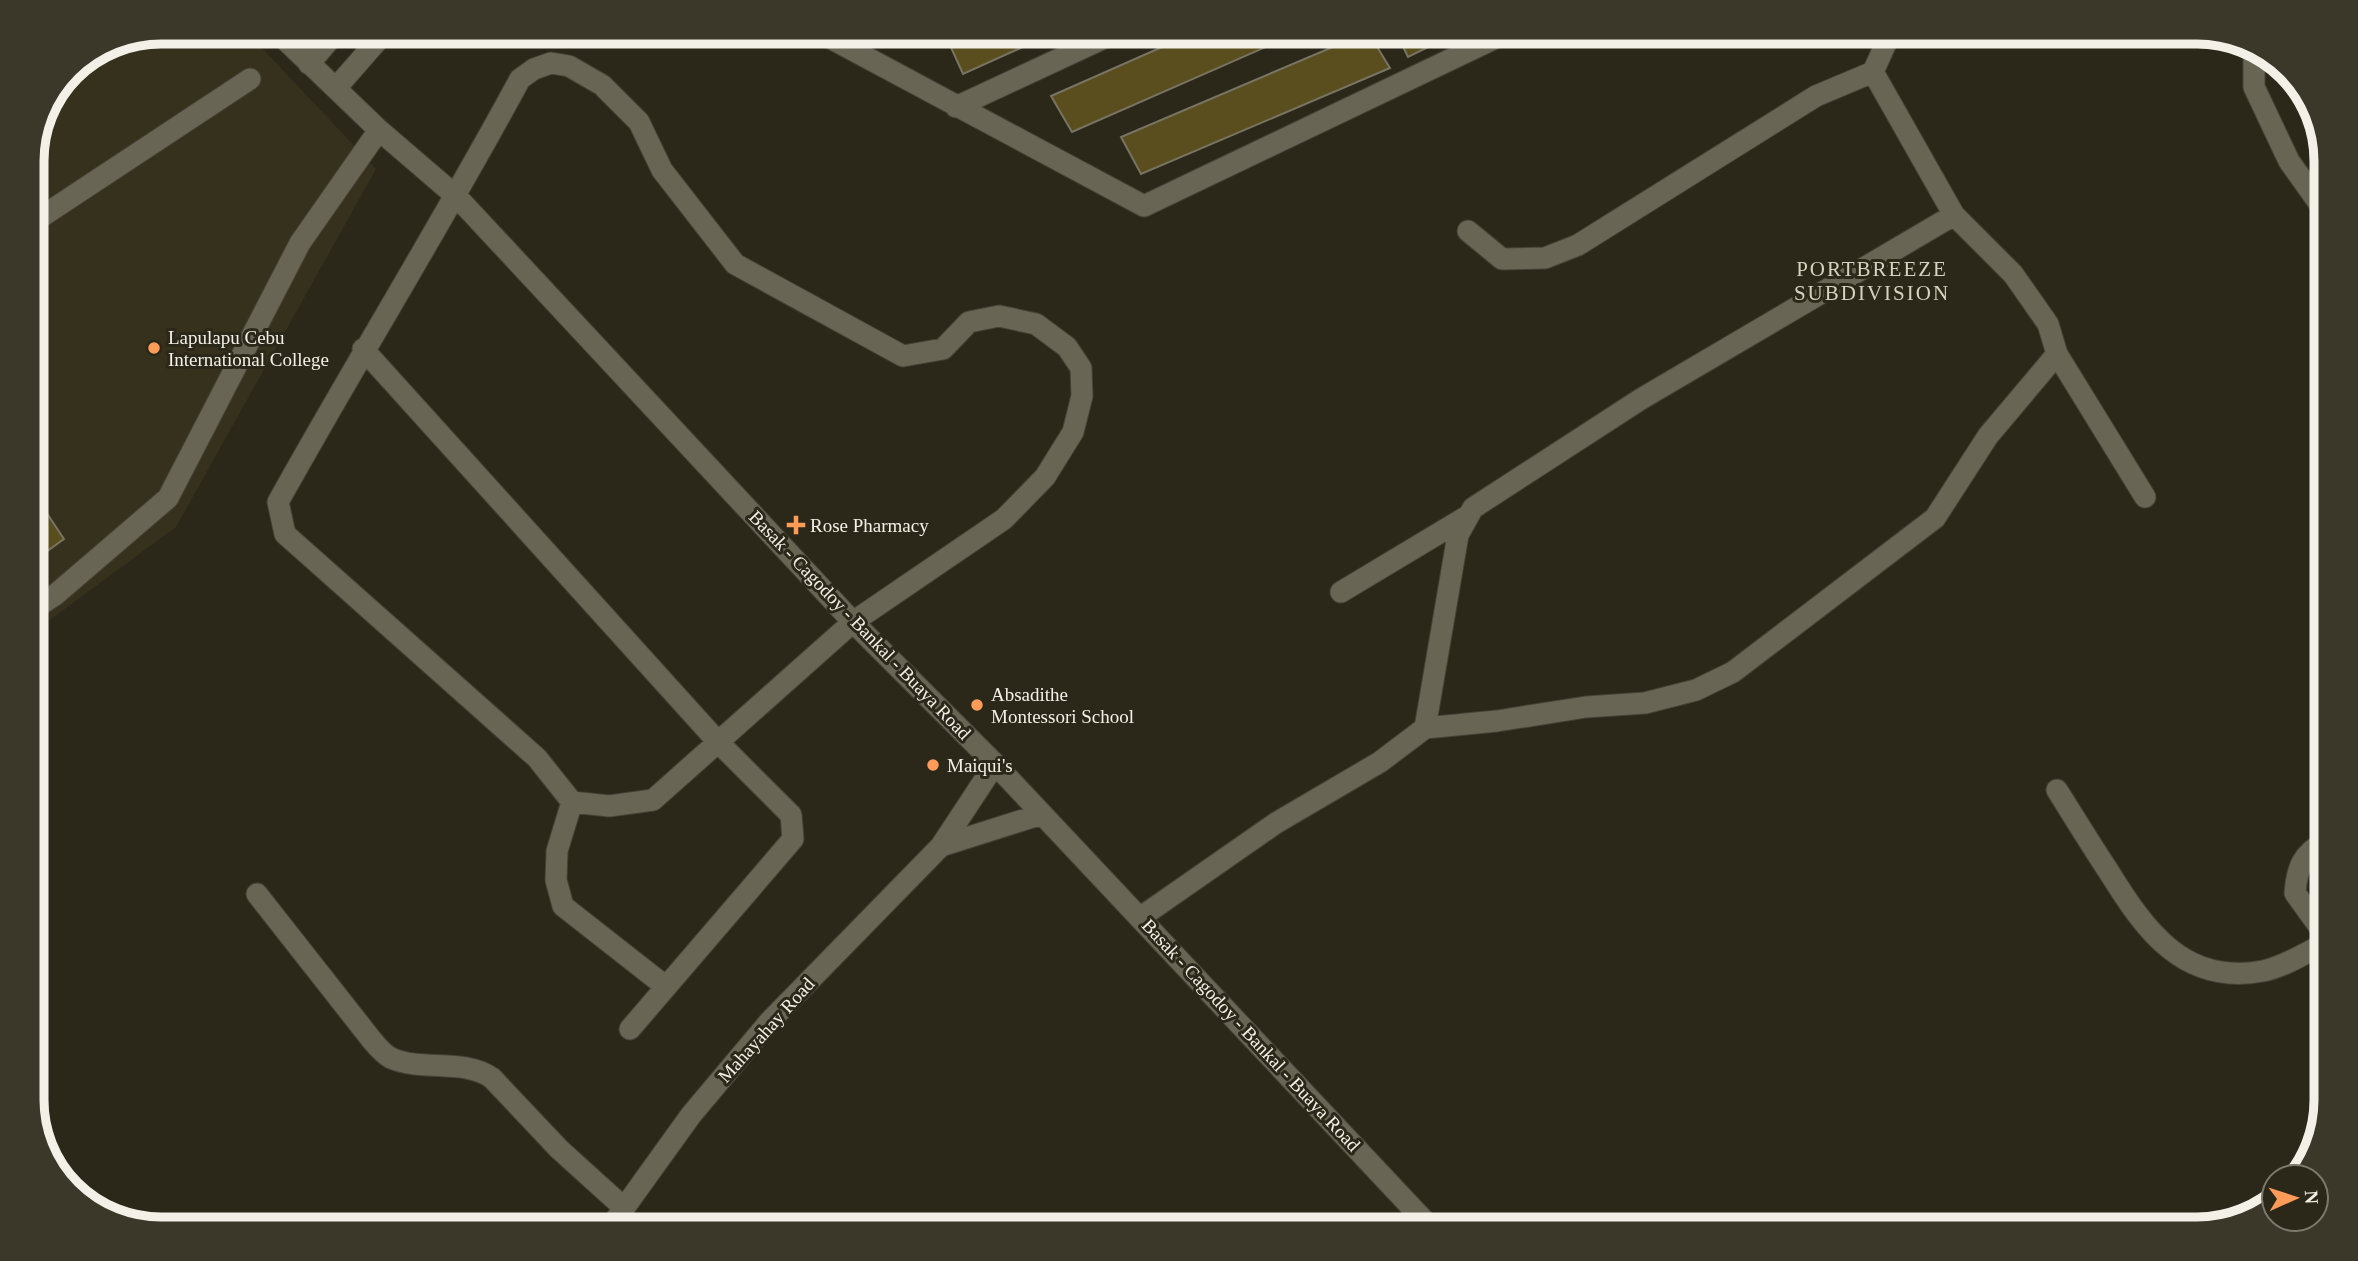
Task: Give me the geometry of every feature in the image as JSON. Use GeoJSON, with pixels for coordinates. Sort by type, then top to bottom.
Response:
{"type":"FeatureCollection","features":[{"type":"Feature","properties":{"kind":"street","name":"Basak - Cagodoy - Bankal - Buaya Road"},"geometry":{"type":"LineString","coordinates":[[289,44],[379,130],[457,197],[853,622],[995,764],[1141,917],[1417,1217]]}},
{"type":"Feature","properties":{"kind":"street"},"geometry":{"type":"LineString","coordinates":[[309,64],[326,44]]}},
{"type":"Feature","properties":{"kind":"street"},"geometry":{"type":"LineString","coordinates":[[336,88],[374,44]]}},
{"type":"Feature","properties":{"kind":"street"},"geometry":{"type":"LineString","coordinates":[[841,44],[1144,206],[1483,44]]}},
{"type":"Feature","properties":{"kind":"street"},"geometry":{"type":"LineString","coordinates":[[956,107],[1091,44]]}},
{"type":"Feature","properties":{"kind":"street"},"geometry":{"type":"LineString","coordinates":[[1468,231],[1502,260],[1545,258],[1578,245],[1816,96],[1873,72],[1886,44]]}},
{"type":"Feature","properties":{"kind":"street"},"geometry":{"type":"LineString","coordinates":[[2255,59],[2254,87],[2289,161],[2314,196]]}},
{"type":"Feature","properties":{"kind":"street"},"geometry":{"type":"LineString","coordinates":[[551,63],[569,66],[602,85],[639,122],[662,170],[735,264],[903,356],[943,349],[970,322],[999,316],[1036,324],[1067,347],[1081,368],[1082,396],[1073,432],[1045,477],[1004,519],[853,622],[653,800],[609,806],[572,802],[537,758],[285,534],[278,502],[363,349],[457,197],[520,79],[534,69],[551,63]]}},
{"type":"Feature","properties":{"kind":"street"},"geometry":{"type":"LineString","coordinates":[[1873,72],[1954,215],[2013,274],[2048,324],[2057,354],[2145,497]]}},
{"type":"Feature","properties":{"kind":"street"},"geometry":{"type":"LineString","coordinates":[[44,215],[250,79]]}},
{"type":"Feature","properties":{"kind":"street"},"geometry":{"type":"LineString","coordinates":[[44,602],[168,498],[300,243],[379,130]]}},
{"type":"Feature","properties":{"kind":"street"},"geometry":{"type":"LineString","coordinates":[[1425,728],[1458,535],[1466,517],[1480,501],[1641,399],[1954,215]]}},
{"type":"Feature","properties":{"kind":"street"},"geometry":{"type":"LineString","coordinates":[[363,349],[719,743],[791,815],[793,839],[664,986],[630,1029]]}},
{"type":"Feature","properties":{"kind":"street"},"geometry":{"type":"LineString","coordinates":[[1141,917],[1276,823],[1380,762],[1425,728],[1497,721],[1586,707],[1645,703],[1696,691],[1733,672],[1935,517],[1989,436],[2057,354]]}},
{"type":"Feature","properties":{"kind":"street"},"geometry":{"type":"LineString","coordinates":[[1341,592],[1466,517]]}},
{"type":"Feature","properties":{"kind":"street","name":"Mahayahay Road"},"geometry":{"type":"LineString","coordinates":[[616,1217],[691,1115],[770,1021],[941,846],[995,764]]}},
{"type":"Feature","properties":{"kind":"street"},"geometry":{"type":"LineString","coordinates":[[2057,790],[2140,921],[2172,952],[2194,965],[2224,974],[2264,971],[2314,948]]}},
{"type":"Feature","properties":{"kind":"street"},"geometry":{"type":"LineString","coordinates":[[572,802],[556,851],[556,880],[563,906],[664,986]]}},
{"type":"Feature","properties":{"kind":"street","name":"Mahayahay Road"},"geometry":{"type":"LineString","coordinates":[[941,846],[1042,814]]}},
{"type":"Feature","properties":{"kind":"street"},"geometry":{"type":"LineString","coordinates":[[2314,847],[2308,850],[2297,870],[2295,892],[2314,919]]}},
{"type":"Feature","properties":{"kind":"street"},"geometry":{"type":"LineString","coordinates":[[257,894],[370,1039],[389,1057],[411,1063],[482,1071],[492,1078],[559,1149],[622,1206]]}},
{"type":"Feature","properties":{"kind":"shaded area","name":"Lapulapu Cebu International College"},"geometry":{"type":"Polygon","coordinates":[[[258,44],[376,169],[176,527],[44,624],[44,153],[56,109],[68,90],[102,59],[138,46],[258,44]]]}},
{"type":"Feature","properties":{"kind":"building"},"geometry":{"type":"Polygon","coordinates":[[[949,44],[1029,44],[963,74],[949,44]]]}},
{"type":"Feature","properties":{"kind":"building"},"geometry":{"type":"Polygon","coordinates":[[[1169,44],[1273,44],[1072,132],[1051,96],[1169,44]]]}},
{"type":"Feature","properties":{"kind":"building"},"geometry":{"type":"Polygon","coordinates":[[[1340,44],[1375,44],[1390,68],[1141,174],[1121,137],[1340,44]]]}},
{"type":"Feature","properties":{"kind":"building"},"geometry":{"type":"Polygon","coordinates":[[[1402,44],[1435,44],[1408,57],[1402,44]]]}},
{"type":"Feature","properties":{"kind":"building"},"geometry":{"type":"Polygon","coordinates":[[[44,509],[64,539],[44,553],[44,509]]]}},
{"type":"Feature","properties":{"kind":"place","name":"Lapulapu Cebu International College"},"geometry":{"type":"Point","coordinates":[154,348]}},
{"type":"Feature","properties":{"kind":"place","name":"Rose Pharmacy"},"geometry":{"type":"Point","coordinates":[796,525]}},
{"type":"Feature","properties":{"kind":"place","name":"Absadithe Montessori School"},"geometry":{"type":"Point","coordinates":[977,705]}},
{"type":"Feature","properties":{"kind":"place","name":"Maiqui's"},"geometry":{"type":"Point","coordinates":[933,765]}},
{"type":"Feature","properties":{"kind":"district","name":"PORTBREEZE SUBDIVISION"},"geometry":{"type":"Point","coordinates":[1872,281]}}]}
